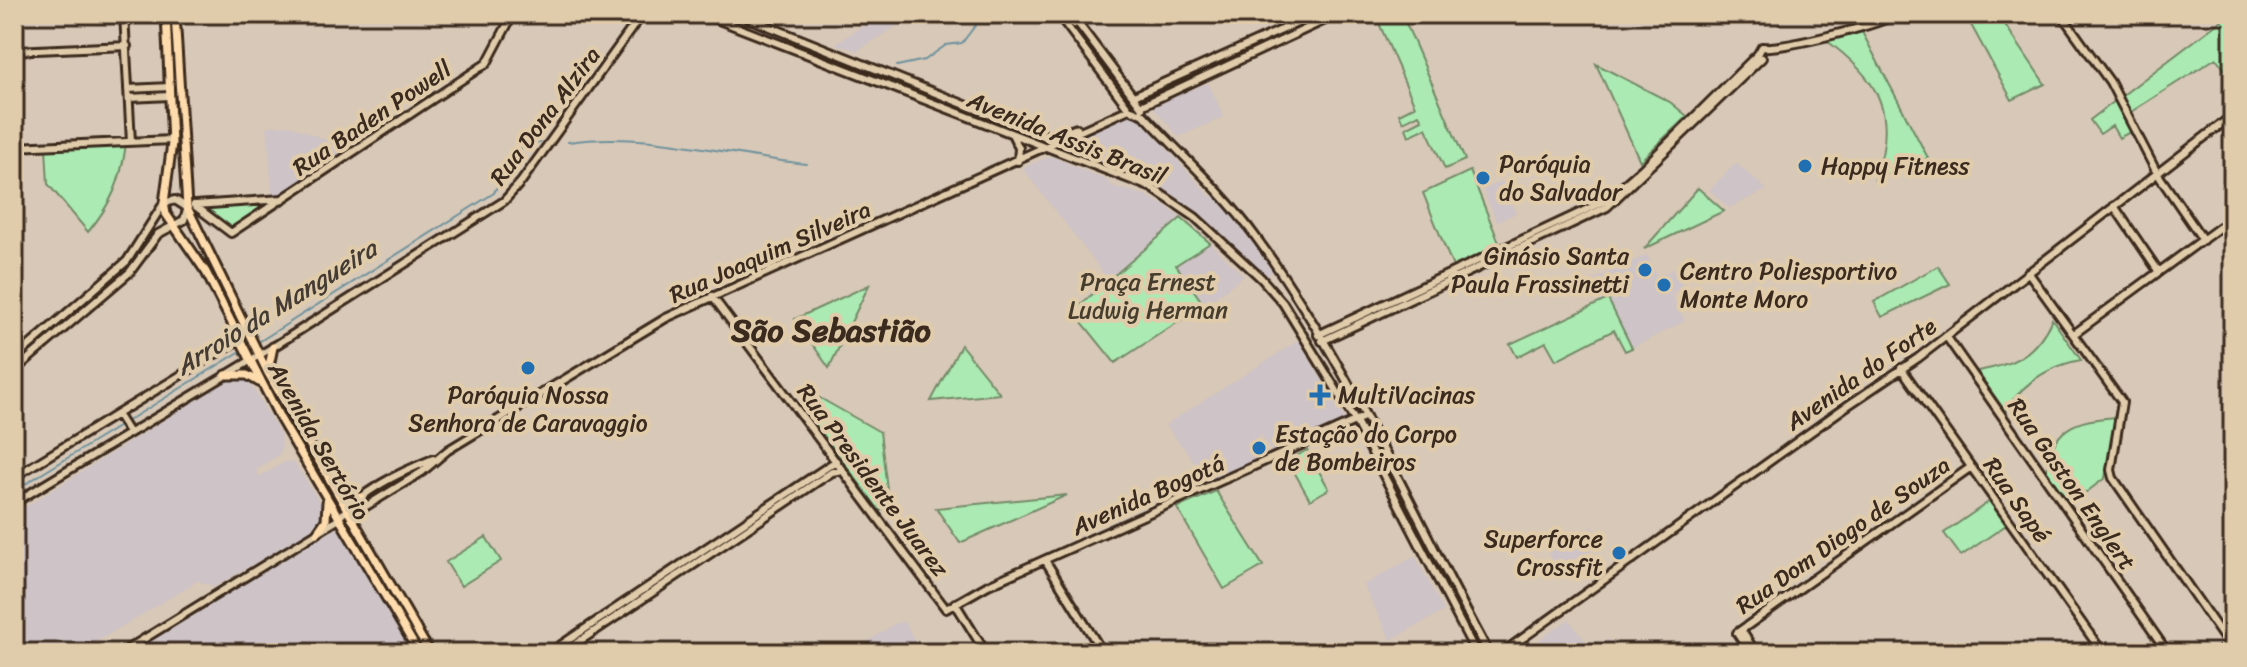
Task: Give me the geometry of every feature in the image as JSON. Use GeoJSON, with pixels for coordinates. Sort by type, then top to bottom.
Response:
{"type":"FeatureCollection","features":[{"type":"Feature","properties":{"kind":"main road"},"geometry":{"type":"LineString","coordinates":[[164,203],[172,140],[166,14]]}},
{"type":"Feature","properties":{"kind":"main road","name":"Avenida Sertório"},"geometry":{"type":"LineString","coordinates":[[175,14],[184,192],[268,373],[430,653]]}},
{"type":"Feature","properties":{"kind":"main road","name":"Avenida Sertório"},"geometry":{"type":"LineString","coordinates":[[164,203],[166,214],[206,272],[261,383],[419,653]]}},
{"type":"Feature","properties":{"kind":"main road"},"geometry":{"type":"LineString","coordinates":[[268,373],[273,347]]}},
{"type":"Feature","properties":{"kind":"main road"},"geometry":{"type":"LineString","coordinates":[[226,375],[247,375],[261,383]]}},
{"type":"Feature","properties":{"kind":"main road"},"geometry":{"type":"LineString","coordinates":[[336,491],[347,497],[360,497]]}},
{"type":"Feature","properties":{"kind":"main road"},"geometry":{"type":"LineString","coordinates":[[317,533],[328,512],[326,496]]}},
{"type":"Feature","properties":{"kind":"street"},"geometry":{"type":"LineString","coordinates":[[124,14],[131,142]]}},
{"type":"Feature","properties":{"kind":"street","name":"Rua Baden Powell"},"geometry":{"type":"LineString","coordinates":[[190,206],[231,233],[487,63],[513,14]]}},
{"type":"Feature","properties":{"kind":"street","name":"Rua Dona Alzira"},"geometry":{"type":"LineString","coordinates":[[14,503],[128,431],[226,375],[248,357],[273,347],[504,201],[642,14]]}},
{"type":"Feature","properties":{"kind":"street","name":"Avenida Assis Brasil"},"geometry":{"type":"LineString","coordinates":[[703,14],[1152,188],[1195,217],[1270,287],[1306,339],[1356,422],[1476,653]]}},
{"type":"Feature","properties":{"kind":"street","name":"Avenida Assis Brasil"},"geometry":{"type":"LineString","coordinates":[[738,14],[1058,142]]}},
{"type":"Feature","properties":{"kind":"street"},"geometry":{"type":"LineString","coordinates":[[1058,14],[1129,109]]}},
{"type":"Feature","properties":{"kind":"street"},"geometry":{"type":"LineString","coordinates":[[1071,14],[1134,96],[1144,115]]}},
{"type":"Feature","properties":{"kind":"street"},"geometry":{"type":"LineString","coordinates":[[1068,28],[1095,14]]}},
{"type":"Feature","properties":{"kind":"street"},"geometry":{"type":"LineString","coordinates":[[1134,96],[1317,14]]}},
{"type":"Feature","properties":{"kind":"street"},"geometry":{"type":"LineString","coordinates":[[1141,106],[1338,14]]}},
{"type":"Feature","properties":{"kind":"street"},"geometry":{"type":"LineString","coordinates":[[1320,338],[1605,201],[1760,56],[1780,47],[1880,22],[1896,14]]}},
{"type":"Feature","properties":{"kind":"street"},"geometry":{"type":"LineString","coordinates":[[2061,14],[2110,82],[2157,173],[2203,240]]}},
{"type":"Feature","properties":{"kind":"street"},"geometry":{"type":"LineString","coordinates":[[14,51],[127,46]]}},
{"type":"Feature","properties":{"kind":"street"},"geometry":{"type":"LineString","coordinates":[[1760,56],[1762,47],[1770,51]]}},
{"type":"Feature","properties":{"kind":"street"},"geometry":{"type":"LineString","coordinates":[[1154,87],[1158,97]]}},
{"type":"Feature","properties":{"kind":"street"},"geometry":{"type":"LineString","coordinates":[[128,89],[170,91]]}},
{"type":"Feature","properties":{"kind":"street"},"geometry":{"type":"LineString","coordinates":[[129,98],[170,91]]}},
{"type":"Feature","properties":{"kind":"street"},"geometry":{"type":"LineString","coordinates":[[922,100],[930,99],[936,92]]}},
{"type":"Feature","properties":{"kind":"street","name":"Avenida Assis Brasil"},"geometry":{"type":"LineString","coordinates":[[1129,109],[1144,115],[1234,209],[1268,254],[1366,416],[1489,653]]}},
{"type":"Feature","properties":{"kind":"street","name":"Rua Joaquim Silveira"},"geometry":{"type":"LineString","coordinates":[[352,520],[355,513],[422,472],[440,456],[666,318],[1129,109]]}},
{"type":"Feature","properties":{"kind":"street","name":"Avenida do Forte"},"geometry":{"type":"LineString","coordinates":[[1502,653],[1946,336],[2233,115]]}},
{"type":"Feature","properties":{"kind":"street"},"geometry":{"type":"LineString","coordinates":[[1035,131],[1057,135],[1086,127]]}},
{"type":"Feature","properties":{"kind":"street"},"geometry":{"type":"LineString","coordinates":[[1013,136],[1019,148],[1018,161]]}},
{"type":"Feature","properties":{"kind":"street"},"geometry":{"type":"LineString","coordinates":[[14,147],[172,140]]}},
{"type":"Feature","properties":{"kind":"street"},"geometry":{"type":"LineString","coordinates":[[14,359],[106,282],[140,244],[164,203],[175,200],[190,206],[283,199]]}},
{"type":"Feature","properties":{"kind":"street"},"geometry":{"type":"LineString","coordinates":[[14,371],[130,272],[158,234],[184,220],[190,206]]}},
{"type":"Feature","properties":{"kind":"street"},"geometry":{"type":"LineString","coordinates":[[2114,206],[2159,272]]}},
{"type":"Feature","properties":{"kind":"street"},"geometry":{"type":"LineString","coordinates":[[2074,334],[2220,227]]}},
{"type":"Feature","properties":{"kind":"street"},"geometry":{"type":"LineString","coordinates":[[140,244],[147,249]]}},
{"type":"Feature","properties":{"kind":"street"},"geometry":{"type":"LineString","coordinates":[[2028,272],[2122,402],[2111,470],[2113,478],[2231,648],[2218,653]]}},
{"type":"Feature","properties":{"kind":"street","name":"Rua Presidente Juarez"},"geometry":{"type":"LineString","coordinates":[[712,296],[946,609]]}},
{"type":"Feature","properties":{"kind":"street","name":"Rua Gaston Englert"},"geometry":{"type":"LineString","coordinates":[[1946,336],[2168,653]]}},
{"type":"Feature","properties":{"kind":"street"},"geometry":{"type":"LineString","coordinates":[[14,477],[241,342]]}},
{"type":"Feature","properties":{"kind":"street","name":"Rua Sapé"},"geometry":{"type":"LineString","coordinates":[[1901,368],[2103,653]]}},
{"type":"Feature","properties":{"kind":"street"},"geometry":{"type":"LineString","coordinates":[[119,416],[128,431]]}},
{"type":"Feature","properties":{"kind":"street","name":"Avenida Bogotá"},"geometry":{"type":"LineString","coordinates":[[946,609],[988,585],[1366,416]]}},
{"type":"Feature","properties":{"kind":"street","name":"Rua Joaquim Silveira"},"geometry":{"type":"LineString","coordinates":[[121,653],[317,533],[339,518],[360,497],[396,473],[440,456]]}},
{"type":"Feature","properties":{"kind":"street"},"geometry":{"type":"LineString","coordinates":[[562,653],[830,469],[836,461]]}},
{"type":"Feature","properties":{"kind":"street","name":"Rua Dom Diogo de Souza"},"geometry":{"type":"LineString","coordinates":[[1753,653],[1739,632],[1971,467]]}},
{"type":"Feature","properties":{"kind":"street"},"geometry":{"type":"LineString","coordinates":[[830,469],[843,470]]}},
{"type":"Feature","properties":{"kind":"street"},"geometry":{"type":"LineString","coordinates":[[1045,560],[1103,653]]}},
{"type":"Feature","properties":{"kind":"street"},"geometry":{"type":"LineString","coordinates":[[955,603],[986,653]]}},
{"type":"Feature","properties":{"kind":"street"},"geometry":{"type":"LineString","coordinates":[[549,653],[583,636]]}},
{"type":"Feature","properties":{"kind":"shaded area"},"geometry":{"type":"Polygon","coordinates":[[[881,14],[916,14],[857,51],[835,44],[881,14]]]}},
{"type":"Feature","properties":{"kind":"shaded area"},"geometry":{"type":"Polygon","coordinates":[[[1209,84],[1224,117],[1179,137],[1152,106],[1209,84]]]}},
{"type":"Feature","properties":{"kind":"shaded area"},"geometry":{"type":"Polygon","coordinates":[[[1131,114],[1138,117],[1211,197],[1214,195],[1235,217],[1272,271],[1266,278],[1188,205],[1158,185],[1069,148],[1071,139],[1131,114]]]}},
{"type":"Feature","properties":{"kind":"shaded area"},"geometry":{"type":"Polygon","coordinates":[[[290,125],[349,150],[282,194],[272,194],[267,126],[290,125]]]}},
{"type":"Feature","properties":{"kind":"shaded area"},"geometry":{"type":"Polygon","coordinates":[[[1051,156],[1108,181],[1112,186],[1145,195],[1181,218],[1108,279],[1022,168],[1051,156]]]}},
{"type":"Feature","properties":{"kind":"shaded area"},"geometry":{"type":"Polygon","coordinates":[[[1736,163],[1767,190],[1729,208],[1709,190],[1736,163]]]}},
{"type":"Feature","properties":{"kind":"shaded area"},"geometry":{"type":"Polygon","coordinates":[[[1502,181],[1516,213],[1497,222],[1483,190],[1502,181]]]}},
{"type":"Feature","properties":{"kind":"shaded area"},"geometry":{"type":"Polygon","coordinates":[[[1210,243],[1244,276],[1204,305],[1176,265],[1210,243]]]}},
{"type":"Feature","properties":{"kind":"shaded area"},"geometry":{"type":"Polygon","coordinates":[[[1647,255],[1657,277],[1675,268],[1684,287],[1671,294],[1685,321],[1632,348],[1608,299],[1599,303],[1588,282],[1647,255]]]}},
{"type":"Feature","properties":{"kind":"shaded area"},"geometry":{"type":"Polygon","coordinates":[[[1299,340],[1346,421],[1272,453],[1261,435],[1247,444],[1256,460],[1210,481],[1165,425],[1299,340]]]}},
{"type":"Feature","properties":{"kind":"shaded area"},"geometry":{"type":"Polygon","coordinates":[[[236,377],[245,379],[253,388],[280,434],[280,454],[256,470],[260,476],[285,462],[294,462],[323,507],[323,514],[313,529],[215,587],[198,581],[78,653],[14,653],[14,514],[236,377]]]}},
{"type":"Feature","properties":{"kind":"shaded area"},"geometry":{"type":"Polygon","coordinates":[[[1593,526],[1603,544],[1571,562],[1573,567],[1560,575],[1548,553],[1593,526]]]}},
{"type":"Feature","properties":{"kind":"shaded area"},"geometry":{"type":"Polygon","coordinates":[[[338,527],[412,653],[130,653],[338,527]]]}},
{"type":"Feature","properties":{"kind":"shaded area"},"geometry":{"type":"Polygon","coordinates":[[[1415,556],[1444,611],[1391,640],[1363,585],[1415,556]]]}},
{"type":"Feature","properties":{"kind":"shaded area"},"geometry":{"type":"Polygon","coordinates":[[[1569,619],[1592,650],[1608,639],[1616,653],[1548,653],[1539,640],[1569,619]]]}},
{"type":"Feature","properties":{"kind":"shaded area"},"geometry":{"type":"Polygon","coordinates":[[[905,622],[916,643],[900,653],[850,653],[896,623],[905,622]]]}},
{"type":"Feature","properties":{"kind":"green space"},"geometry":{"type":"Polygon","coordinates":[[[1375,14],[1402,14],[1465,160],[1445,169],[1426,128],[1409,136],[1406,128],[1422,120],[1419,114],[1403,122],[1399,114],[1415,106],[1375,14]]]}},
{"type":"Feature","properties":{"kind":"green space"},"geometry":{"type":"Polygon","coordinates":[[[1982,14],[1998,14],[2045,84],[2012,100],[1970,23],[1982,14]]]}},
{"type":"Feature","properties":{"kind":"green space"},"geometry":{"type":"Polygon","coordinates":[[[2233,14],[2233,80],[2216,58],[2126,115],[2134,130],[2119,138],[2112,126],[2100,134],[2090,120],[2233,14]]]}},
{"type":"Feature","properties":{"kind":"green space"},"geometry":{"type":"Polygon","coordinates":[[[1861,30],[1928,158],[1875,179],[1885,135],[1879,99],[1858,68],[1823,38],[1861,30]]]}},
{"type":"Feature","properties":{"kind":"green space"},"geometry":{"type":"Polygon","coordinates":[[[1596,64],[1670,102],[1687,116],[1640,161],[1596,64]]]}},
{"type":"Feature","properties":{"kind":"green space"},"geometry":{"type":"Polygon","coordinates":[[[126,144],[114,191],[88,232],[48,184],[46,148],[126,144]]]}},
{"type":"Feature","properties":{"kind":"green space"},"geometry":{"type":"Polygon","coordinates":[[[1470,171],[1500,245],[1453,267],[1423,193],[1470,171]]]}},
{"type":"Feature","properties":{"kind":"green space"},"geometry":{"type":"Polygon","coordinates":[[[1698,188],[1724,211],[1644,249],[1698,188]]]}},
{"type":"Feature","properties":{"kind":"green space"},"geometry":{"type":"Polygon","coordinates":[[[268,201],[268,207],[232,229],[204,206],[268,201]]]}},
{"type":"Feature","properties":{"kind":"green space","name":"Praça Ernest Ludwig Herman"},"geometry":{"type":"Polygon","coordinates":[[[1181,218],[1210,243],[1176,265],[1204,305],[1115,363],[1073,311],[1181,218]]]}},
{"type":"Feature","properties":{"kind":"green space"},"geometry":{"type":"Polygon","coordinates":[[[1938,266],[1950,284],[1882,317],[1874,302],[1938,266]]]}},
{"type":"Feature","properties":{"kind":"green space"},"geometry":{"type":"Polygon","coordinates":[[[869,285],[829,368],[795,319],[869,285]]]}},
{"type":"Feature","properties":{"kind":"green space"},"geometry":{"type":"Polygon","coordinates":[[[1608,299],[1632,348],[1625,351],[1614,330],[1556,360],[1546,342],[1517,357],[1510,344],[1608,299]]]}},
{"type":"Feature","properties":{"kind":"green space"},"geometry":{"type":"Polygon","coordinates":[[[2052,319],[2081,360],[2037,377],[2005,411],[1977,371],[2022,356],[2039,341],[2052,319]]]}},
{"type":"Feature","properties":{"kind":"green space"},"geometry":{"type":"Polygon","coordinates":[[[961,345],[1000,394],[931,401],[961,345]]]}},
{"type":"Feature","properties":{"kind":"green space"},"geometry":{"type":"Polygon","coordinates":[[[820,398],[880,432],[889,505],[880,511],[805,410],[820,398]]]}},
{"type":"Feature","properties":{"kind":"green space"},"geometry":{"type":"Polygon","coordinates":[[[2117,417],[2105,478],[2068,506],[2046,475],[2053,446],[2059,436],[2077,424],[2117,417]]]}},
{"type":"Feature","properties":{"kind":"green space"},"geometry":{"type":"Polygon","coordinates":[[[1307,450],[1329,489],[1310,500],[1288,461],[1307,450]]]}},
{"type":"Feature","properties":{"kind":"green space"},"geometry":{"type":"Polygon","coordinates":[[[1216,491],[1263,566],[1224,589],[1177,508],[1216,491]]]}},
{"type":"Feature","properties":{"kind":"green space"},"geometry":{"type":"Polygon","coordinates":[[[1067,495],[960,543],[936,508],[1067,495]]]}},
{"type":"Feature","properties":{"kind":"green space"},"geometry":{"type":"Polygon","coordinates":[[[1993,499],[2009,523],[1961,556],[1944,533],[1993,499]]]}},
{"type":"Feature","properties":{"kind":"green space"},"geometry":{"type":"Polygon","coordinates":[[[486,537],[501,561],[461,586],[446,562],[486,537]]]}},
{"type":"Feature","properties":{"kind":"waterway","name":"Arroio da Mangueira"},"geometry":{"type":"LineString","coordinates":[[897,66],[925,60],[946,45],[962,43],[984,14]]}},
{"type":"Feature","properties":{"kind":"waterway","name":"Arroio da Mangueira"},"geometry":{"type":"LineString","coordinates":[[568,142],[628,139],[807,164]]}},
{"type":"Feature","properties":{"kind":"waterway","name":"Arroio da Mangueira"},"geometry":{"type":"LineString","coordinates":[[257,343],[494,193],[515,153],[540,142]]}},
{"type":"Feature","properties":{"kind":"waterway","name":"Arroio da Mangueira"},"geometry":{"type":"LineString","coordinates":[[14,491],[241,351]]}},
{"type":"Feature","properties":{"kind":"place","name":"Happy Fitness"},"geometry":{"type":"Point","coordinates":[1805,166]}},
{"type":"Feature","properties":{"kind":"place","name":"Paróquia do Salvador"},"geometry":{"type":"Point","coordinates":[1483,178]}},
{"type":"Feature","properties":{"kind":"place","name":"Ginásio Santa Paula Frassinetti"},"geometry":{"type":"Point","coordinates":[1645,270]}},
{"type":"Feature","properties":{"kind":"place","name":"Centro Poliesportivo Monte Moro"},"geometry":{"type":"Point","coordinates":[1664,285]}},
{"type":"Feature","properties":{"kind":"place","name":"Paróquia Nossa Senhora de Caravaggio"},"geometry":{"type":"Point","coordinates":[528,368]}},
{"type":"Feature","properties":{"kind":"place","name":"MultiVacinas"},"geometry":{"type":"Point","coordinates":[1320,395]}},
{"type":"Feature","properties":{"kind":"place","name":"Estação do Corpo de Bombeiros"},"geometry":{"type":"Point","coordinates":[1259,448]}},
{"type":"Feature","properties":{"kind":"place","name":"Superforce Crossfit"},"geometry":{"type":"Point","coordinates":[1619,553]}},
{"type":"Feature","properties":{"kind":"district","name":"São Sebastião"},"geometry":{"type":"Point","coordinates":[831,330]}}]}
